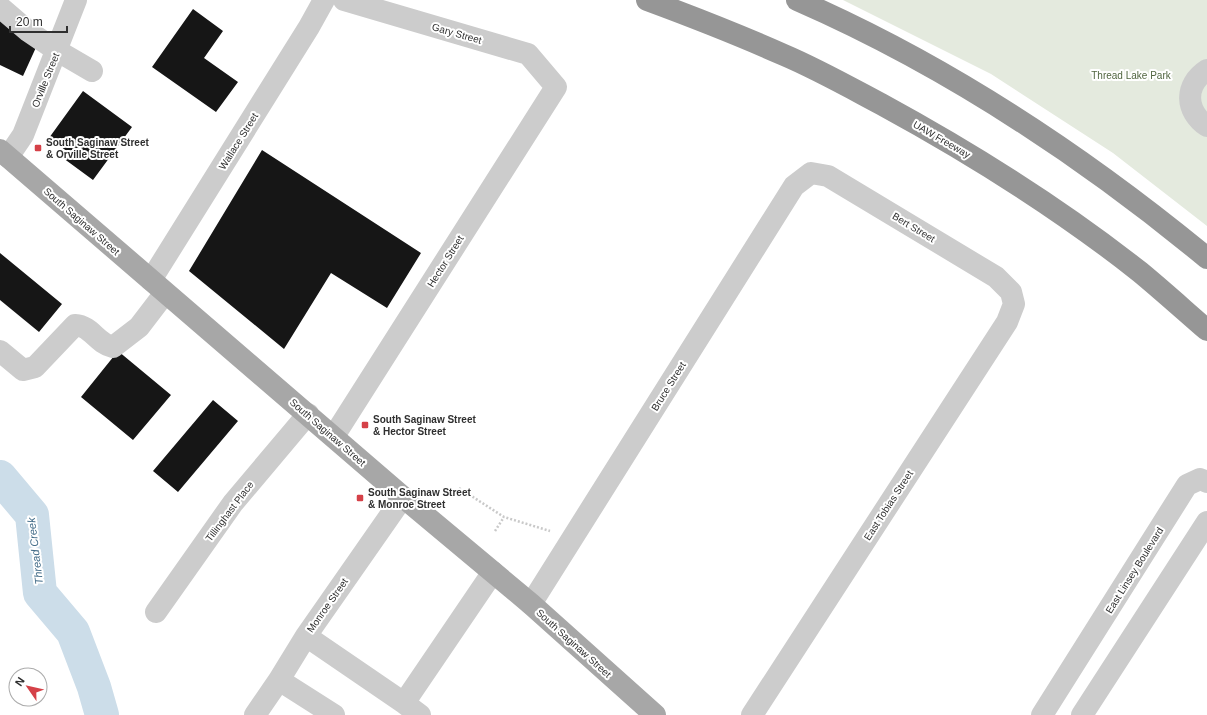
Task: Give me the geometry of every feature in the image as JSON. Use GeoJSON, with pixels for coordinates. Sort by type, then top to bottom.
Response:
{"type":"FeatureCollection","features":[{"type":"Feature","properties":{"kind":"highway","name":"UAW Freeway"},"geometry":{"type":"LineString","coordinates":[[647,0],[786,55],[912,121],[967,153],[1019,186],[1098,241],[1139,272],[1207,330]]}},
{"type":"Feature","properties":{"kind":"highway"},"geometry":{"type":"LineString","coordinates":[[797,0],[848,23],[929,65],[1006,111],[1086,164],[1137,202],[1207,258]]}},
{"type":"Feature","properties":{"kind":"main road","name":"South Saginaw Street"},"geometry":{"type":"LineString","coordinates":[[4,154],[531,604],[655,715]]}},
{"type":"Feature","properties":{"kind":"street","name":"Orville Street"},"geometry":{"type":"LineString","coordinates":[[4,154],[23,135],[76,0]]}},
{"type":"Feature","properties":{"kind":"street","name":"Wallace Street"},"geometry":{"type":"LineString","coordinates":[[0,351],[23,370],[35,368],[74,325],[83,326],[106,345],[113,347],[139,327],[158,287],[324,0]]}},
{"type":"Feature","properties":{"kind":"street","name":"Gary Street"},"geometry":{"type":"LineString","coordinates":[[344,0],[528,54],[556,87]]}},
{"type":"Feature","properties":{"kind":"street"},"geometry":{"type":"LineString","coordinates":[[0,7],[28,31],[56,50],[92,71]]}},
{"type":"Feature","properties":{"kind":"street"},"geometry":{"type":"LineString","coordinates":[[1207,70],[1199,75],[1194,84],[1190,93],[1190,103],[1199,121],[1207,126]]}},
{"type":"Feature","properties":{"kind":"street","name":"Hector Street"},"geometry":{"type":"LineString","coordinates":[[334,436],[556,87]]}},
{"type":"Feature","properties":{"kind":"street","name":"Bert Street"},"geometry":{"type":"LineString","coordinates":[[812,173],[828,176],[996,277],[1011,292]]}},
{"type":"Feature","properties":{"kind":"street","name":"Bruce Street"},"geometry":{"type":"LineString","coordinates":[[531,604],[794,186],[812,173]]}},
{"type":"Feature","properties":{"kind":"street","name":"East Tobias Street"},"geometry":{"type":"LineString","coordinates":[[752,715],[1007,322],[1014,304],[1011,292]]}},
{"type":"Feature","properties":{"kind":"street","name":"Tillinghast Place"},"geometry":{"type":"LineString","coordinates":[[156,612],[233,503],[308,414]]}},
{"type":"Feature","properties":{"kind":"street","name":"East Linsey Boulevard"},"geometry":{"type":"LineString","coordinates":[[1042,715],[1188,485],[1200,479],[1207,482]]}},
{"type":"Feature","properties":{"kind":"street","name":"Monroe Street"},"geometry":{"type":"LineString","coordinates":[[255,715],[306,636],[403,496]]}},
{"type":"Feature","properties":{"kind":"street"},"geometry":{"type":"LineString","coordinates":[[1082,715],[1207,522]]}},
{"type":"Feature","properties":{"kind":"street"},"geometry":{"type":"LineString","coordinates":[[306,636],[412,709],[493,572]]}},
{"type":"Feature","properties":{"kind":"street"},"geometry":{"type":"LineString","coordinates":[[1068,674],[1097,693]]}},
{"type":"Feature","properties":{"kind":"street"},"geometry":{"type":"LineString","coordinates":[[279,680],[334,715]]}},
{"type":"Feature","properties":{"kind":"path"},"geometry":{"type":"LineString","coordinates":[[460,488],[504,517],[550,531]]}},
{"type":"Feature","properties":{"kind":"path"},"geometry":{"type":"LineString","coordinates":[[495,532],[504,517]]}},
{"type":"Feature","properties":{"kind":"green space","name":"Thread Lake Park"},"geometry":{"type":"Polygon","coordinates":[[[843,0],[1207,0],[1207,226],[1113,153],[991,74],[843,0]]]}},
{"type":"Feature","properties":{"kind":"building"},"geometry":{"type":"Polygon","coordinates":[[[193,9],[223,31],[204,58],[238,82],[216,112],[152,67],[193,9]]]}},
{"type":"Feature","properties":{"kind":"building"},"geometry":{"type":"Polygon","coordinates":[[[0,12],[38,43],[23,76],[0,65],[0,12]]]}},
{"type":"Feature","properties":{"kind":"building"},"geometry":{"type":"Polygon","coordinates":[[[83,91],[132,127],[93,180],[63,158],[68,152],[49,138],[83,91]]]}},
{"type":"Feature","properties":{"kind":"building"},"geometry":{"type":"Polygon","coordinates":[[[262,150],[421,253],[387,308],[331,273],[284,349],[189,271],[262,150]]]}},
{"type":"Feature","properties":{"kind":"building"},"geometry":{"type":"Polygon","coordinates":[[[0,253],[62,304],[39,332],[0,300],[0,253]]]}},
{"type":"Feature","properties":{"kind":"building"},"geometry":{"type":"Polygon","coordinates":[[[118,351],[171,395],[133,440],[81,397],[118,351]]]}},
{"type":"Feature","properties":{"kind":"building"},"geometry":{"type":"Polygon","coordinates":[[[213,400],[238,421],[178,492],[153,471],[213,400]]]}},
{"type":"Feature","properties":{"kind":"waterway","name":"Thread Creek"},"geometry":{"type":"LineString","coordinates":[[0,477],[32,515],[40,593],[73,632],[94,687],[102,715]]}},
{"type":"Feature","properties":{"kind":"place","name":"South Saginaw Street & Orville Street"},"geometry":{"type":"Point","coordinates":[38,148]}},
{"type":"Feature","properties":{"kind":"place","name":"South Saginaw Street & Hector Street"},"geometry":{"type":"Point","coordinates":[365,425]}},
{"type":"Feature","properties":{"kind":"place","name":"South Saginaw Street & Monroe Street"},"geometry":{"type":"Point","coordinates":[360,498]}}]}
